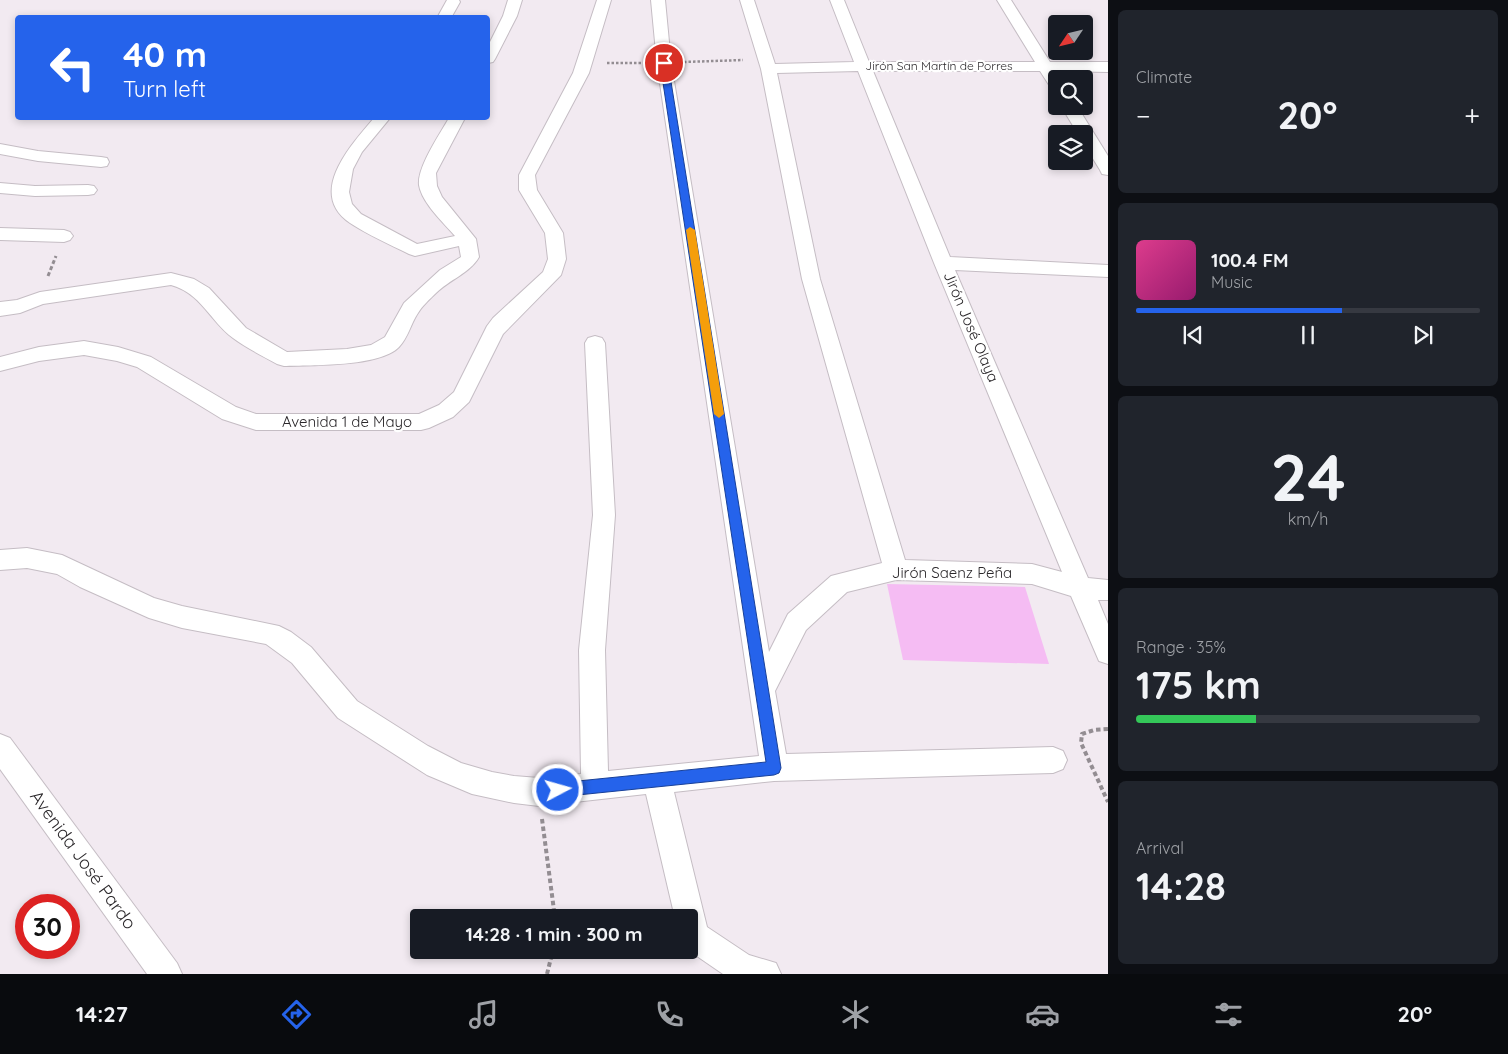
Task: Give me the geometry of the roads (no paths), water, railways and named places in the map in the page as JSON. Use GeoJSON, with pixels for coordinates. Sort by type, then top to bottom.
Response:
{"type":"FeatureCollection","features":[{"type":"Feature","properties":{"kind":"street"},"geometry":{"type":"LineString","coordinates":[[490,55],[510,16],[514,0]]}},
{"type":"Feature","properties":{"kind":"street","name":"Avenida 1 de Mayo"},"geometry":{"type":"LineString","coordinates":[[0,364],[39,354],[84,348],[118,354],[144,362],[229,413],[256,422],[421,422],[446,411],[462,397],[497,327],[552,274],[557,259],[554,233],[528,190],[527,175],[581,73],[604,0]]}},
{"type":"Feature","properties":{"kind":"street"},"geometry":{"type":"LineString","coordinates":[[658,0],[664,63],[774,768]]}},
{"type":"Feature","properties":{"kind":"street"},"geometry":{"type":"LineString","coordinates":[[747,0],[769,69],[811,279],[896,570]]}},
{"type":"Feature","properties":{"kind":"street","name":"Jirón José Olaya"},"geometry":{"type":"LineString","coordinates":[[837,0],[943,263],[1108,653]]}},
{"type":"Feature","properties":{"kind":"street"},"geometry":{"type":"LineString","coordinates":[[1004,0],[1048,72]]}},
{"type":"Feature","properties":{"kind":"street"},"geometry":{"type":"LineString","coordinates":[[446,15],[452,2]]}},
{"type":"Feature","properties":{"kind":"street","name":"Jirón San Martín de Porres"},"geometry":{"type":"LineString","coordinates":[[769,69],[864,66],[1108,67]]}},
{"type":"Feature","properties":{"kind":"street"},"geometry":{"type":"LineString","coordinates":[[1074,115],[1108,170]]}},
{"type":"Feature","properties":{"kind":"street"},"geometry":{"type":"LineString","coordinates":[[380,120],[355,150],[345,169],[340,192],[344,206],[355,218],[415,250],[466,239]]}},
{"type":"Feature","properties":{"kind":"street"},"geometry":{"type":"LineString","coordinates":[[0,309],[20,306],[40,298],[171,279],[187,283],[202,292],[239,334],[284,359],[347,356],[376,351],[392,342],[411,308],[423,296],[447,274],[467,262],[470,257],[466,239],[434,200],[428,186],[428,173],[456,120]]}},
{"type":"Feature","properties":{"kind":"street"},"geometry":{"type":"LineString","coordinates":[[0,150],[101,162]]}},
{"type":"Feature","properties":{"kind":"street"},"geometry":{"type":"LineString","coordinates":[[0,188],[35,191],[88,190]]}},
{"type":"Feature","properties":{"kind":"street"},"geometry":{"type":"LineString","coordinates":[[0,234],[64,236]]}},
{"type":"Feature","properties":{"kind":"street"},"geometry":{"type":"LineString","coordinates":[[943,263],[1108,271]]}},
{"type":"Feature","properties":{"kind":"street"},"geometry":{"type":"LineString","coordinates":[[595,343],[604,515],[592,650],[595,786]]}},
{"type":"Feature","properties":{"kind":"street"},"geometry":{"type":"LineString","coordinates":[[0,560],[27,558],[62,565],[89,580],[149,607],[182,617],[270,634],[283,640],[304,656],[340,704],[422,758],[463,778],[485,785],[539,792],[774,768],[1053,760]]}},
{"type":"Feature","properties":{"kind":"street","name":"Jirón Saenz Peña"},"geometry":{"type":"LineString","coordinates":[[762,690],[797,622],[840,583],[896,570],[1032,574],[1081,588],[1108,590]]}},
{"type":"Feature","properties":{"kind":"street","name":"Avenida José Pardo"},"geometry":{"type":"LineString","coordinates":[[0,747],[166,974]]}},
{"type":"Feature","properties":{"kind":"street"},"geometry":{"type":"LineString","coordinates":[[657,780],[694,936],[743,969],[765,974]]}}]}
